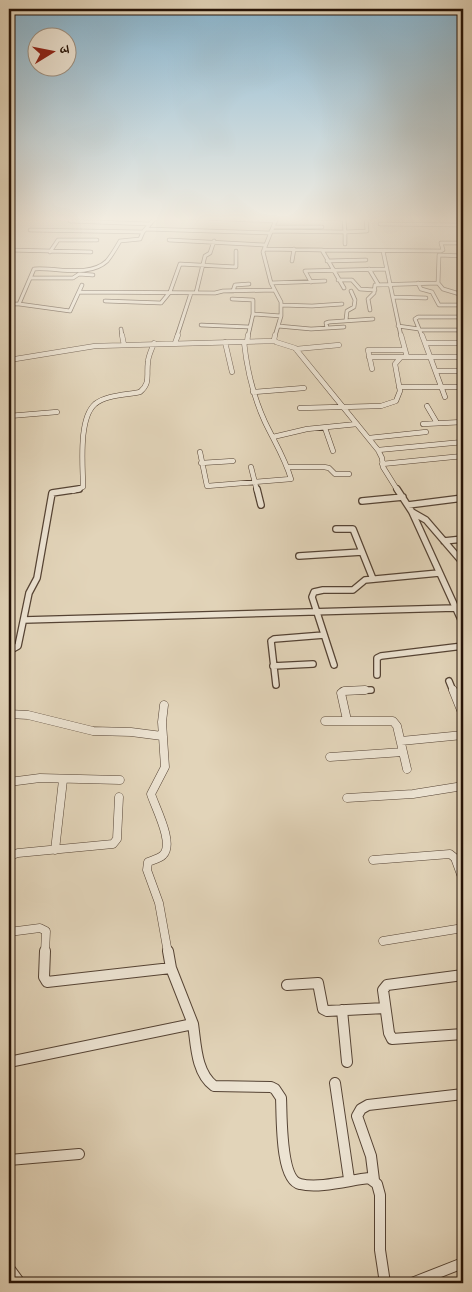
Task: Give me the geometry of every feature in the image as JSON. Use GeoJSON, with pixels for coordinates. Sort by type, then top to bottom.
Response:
{"type":"FeatureCollection","features":[{"type":"Feature","properties":{"kind":"street"},"geometry":{"type":"LineString","coordinates":[[19,304],[30,278],[74,277]]}},
{"type":"Feature","properties":{"kind":"street"},"geometry":{"type":"LineString","coordinates":[[105,301],[159,303],[170,292],[175,277]]}},
{"type":"Feature","properties":{"kind":"street"},"geometry":{"type":"LineString","coordinates":[[175,343],[198,277]]}},
{"type":"Feature","properties":{"kind":"street"},"geometry":{"type":"LineString","coordinates":[[270,277],[281,305],[281,316],[274,342]]}},
{"type":"Feature","properties":{"kind":"street"},"geometry":{"type":"LineString","coordinates":[[308,277],[311,282]]}},
{"type":"Feature","properties":{"kind":"street"},"geometry":{"type":"LineString","coordinates":[[337,277],[344,288]]}},
{"type":"Feature","properties":{"kind":"street"},"geometry":{"type":"LineString","coordinates":[[374,277],[378,284]]}},
{"type":"Feature","properties":{"kind":"street"},"geometry":{"type":"LineString","coordinates":[[389,277],[398,326],[407,357]]}},
{"type":"Feature","properties":{"kind":"street"},"geometry":{"type":"LineString","coordinates":[[438,277],[438,283],[443,289],[463,295]]}},
{"type":"Feature","properties":{"kind":"street"},"geometry":{"type":"LineString","coordinates":[[338,280],[352,280],[360,289],[374,290]]}},
{"type":"Feature","properties":{"kind":"street"},"geometry":{"type":"LineString","coordinates":[[271,283],[325,281]]}},
{"type":"Feature","properties":{"kind":"street"},"geometry":{"type":"LineString","coordinates":[[418,283],[421,289],[432,292],[439,305],[463,306]]}},
{"type":"Feature","properties":{"kind":"street"},"geometry":{"type":"LineString","coordinates":[[370,310],[368,299],[375,285],[438,283]]}},
{"type":"Feature","properties":{"kind":"street"},"geometry":{"type":"LineString","coordinates":[[233,291],[235,285],[249,284]]}},
{"type":"Feature","properties":{"kind":"street"},"geometry":{"type":"LineString","coordinates":[[9,304],[70,311],[82,285]]}},
{"type":"Feature","properties":{"kind":"street"},"geometry":{"type":"LineString","coordinates":[[79,292],[194,293],[274,290]]}},
{"type":"Feature","properties":{"kind":"street"},"geometry":{"type":"LineString","coordinates":[[346,320],[347,311],[354,307],[355,300],[351,291]]}},
{"type":"Feature","properties":{"kind":"street"},"geometry":{"type":"LineString","coordinates":[[456,296],[463,295]]}},
{"type":"Feature","properties":{"kind":"street"},"geometry":{"type":"LineString","coordinates":[[393,297],[426,298]]}},
{"type":"Feature","properties":{"kind":"street"},"geometry":{"type":"LineString","coordinates":[[200,452],[207,486],[290,480],[287,467],[253,392],[247,372],[245,342],[253,314],[252,300],[232,298]]}},
{"type":"Feature","properties":{"kind":"street"},"geometry":{"type":"LineString","coordinates":[[281,305],[312,306],[342,304]]}},
{"type":"Feature","properties":{"kind":"street"},"geometry":{"type":"LineString","coordinates":[[253,314],[281,316]]}},
{"type":"Feature","properties":{"kind":"street"},"geometry":{"type":"LineString","coordinates":[[445,397],[432,357],[415,319],[417,317],[463,317]]}},
{"type":"Feature","properties":{"kind":"street"},"geometry":{"type":"LineString","coordinates":[[327,328],[327,322],[373,319]]}},
{"type":"Feature","properties":{"kind":"street"},"geometry":{"type":"LineString","coordinates":[[201,325],[249,327]]}},
{"type":"Feature","properties":{"kind":"street"},"geometry":{"type":"LineString","coordinates":[[278,326],[344,327]]}},
{"type":"Feature","properties":{"kind":"street"},"geometry":{"type":"LineString","coordinates":[[398,326],[419,329],[463,330]]}},
{"type":"Feature","properties":{"kind":"street"},"geometry":{"type":"LineString","coordinates":[[122,329],[124,345]]}},
{"type":"Feature","properties":{"kind":"street"},"geometry":{"type":"LineString","coordinates":[[225,342],[232,372]]}},
{"type":"Feature","properties":{"kind":"street"},"geometry":{"type":"LineString","coordinates":[[9,360],[81,347],[154,343],[274,342],[293,346],[378,450],[382,458],[382,464],[412,512],[463,624]]}},
{"type":"Feature","properties":{"kind":"street"},"geometry":{"type":"LineString","coordinates":[[9,651],[18,646],[30,593],[37,578],[52,493],[79,490],[83,487],[83,447],[88,411],[98,402],[140,392],[145,389],[150,376],[148,360],[154,343]]}},
{"type":"Feature","properties":{"kind":"street"},"geometry":{"type":"LineString","coordinates":[[426,343],[463,343]]}},
{"type":"Feature","properties":{"kind":"street"},"geometry":{"type":"LineString","coordinates":[[296,349],[339,345]]}},
{"type":"Feature","properties":{"kind":"street"},"geometry":{"type":"LineString","coordinates":[[372,369],[367,351],[405,350]]}},
{"type":"Feature","properties":{"kind":"street"},"geometry":{"type":"LineString","coordinates":[[369,357],[463,357]]}},
{"type":"Feature","properties":{"kind":"street"},"geometry":{"type":"LineString","coordinates":[[300,408],[343,408],[391,404],[398,399],[399,387],[394,367],[396,361],[401,357]]}},
{"type":"Feature","properties":{"kind":"street"},"geometry":{"type":"LineString","coordinates":[[436,372],[463,371]]}},
{"type":"Feature","properties":{"kind":"street"},"geometry":{"type":"LineString","coordinates":[[399,387],[463,387]]}},
{"type":"Feature","properties":{"kind":"street"},"geometry":{"type":"LineString","coordinates":[[253,392],[304,388]]}},
{"type":"Feature","properties":{"kind":"street"},"geometry":{"type":"LineString","coordinates":[[427,406],[437,423]]}},
{"type":"Feature","properties":{"kind":"street"},"geometry":{"type":"LineString","coordinates":[[9,416],[58,412]]}},
{"type":"Feature","properties":{"kind":"street"},"geometry":{"type":"LineString","coordinates":[[423,424],[463,422]]}},
{"type":"Feature","properties":{"kind":"street"},"geometry":{"type":"LineString","coordinates":[[273,437],[304,430],[357,424]]}},
{"type":"Feature","properties":{"kind":"street"},"geometry":{"type":"LineString","coordinates":[[325,428],[333,451]]}},
{"type":"Feature","properties":{"kind":"street"},"geometry":{"type":"LineString","coordinates":[[369,438],[426,432]]}},
{"type":"Feature","properties":{"kind":"street"},"geometry":{"type":"LineString","coordinates":[[378,450],[463,442]]}},
{"type":"Feature","properties":{"kind":"street"},"geometry":{"type":"LineString","coordinates":[[382,464],[463,456]]}},
{"type":"Feature","properties":{"kind":"street"},"geometry":{"type":"LineString","coordinates":[[202,463],[233,461]]}},
{"type":"Feature","properties":{"kind":"street"},"geometry":{"type":"LineString","coordinates":[[251,467],[261,505]]}},
{"type":"Feature","properties":{"kind":"street"},"geometry":{"type":"LineString","coordinates":[[287,467],[326,467],[335,474],[349,474]]}},
{"type":"Feature","properties":{"kind":"street"},"geometry":{"type":"LineString","coordinates":[[362,501],[403,497]]}},
{"type":"Feature","properties":{"kind":"street"},"geometry":{"type":"LineString","coordinates":[[408,506],[463,498]]}},
{"type":"Feature","properties":{"kind":"street"},"geometry":{"type":"LineString","coordinates":[[412,512],[426,520],[463,563]]}},
{"type":"Feature","properties":{"kind":"street"},"geometry":{"type":"LineString","coordinates":[[336,530],[352,528],[373,579]]}},
{"type":"Feature","properties":{"kind":"street"},"geometry":{"type":"LineString","coordinates":[[444,541],[463,539]]}},
{"type":"Feature","properties":{"kind":"street"},"geometry":{"type":"LineString","coordinates":[[299,556],[362,552]]}},
{"type":"Feature","properties":{"kind":"street"},"geometry":{"type":"LineString","coordinates":[[334,665],[312,596],[314,592],[323,590],[353,590],[361,582],[373,579],[439,573]]}},
{"type":"Feature","properties":{"kind":"street"},"geometry":{"type":"LineString","coordinates":[[24,620],[456,608]]}},
{"type":"Feature","properties":{"kind":"street"},"geometry":{"type":"LineString","coordinates":[[276,685],[272,640],[324,635]]}},
{"type":"Feature","properties":{"kind":"street"},"geometry":{"type":"LineString","coordinates":[[377,675],[378,657],[463,646]]}},
{"type":"Feature","properties":{"kind":"street"},"geometry":{"type":"LineString","coordinates":[[273,666],[313,664]]}},
{"type":"Feature","properties":{"kind":"street"},"geometry":{"type":"LineString","coordinates":[[449,681],[463,715]]}},
{"type":"Feature","properties":{"kind":"street"},"geometry":{"type":"LineString","coordinates":[[347,720],[341,693],[344,691],[371,690]]}},
{"type":"Feature","properties":{"kind":"street"},"geometry":{"type":"LineString","coordinates":[[164,705],[160,726],[165,756],[165,769],[151,794],[163,822],[165,850],[162,855],[148,862],[147,870],[159,903],[171,968],[193,1024],[202,1073],[209,1084],[214,1086],[271,1086],[278,1093],[281,1098],[286,1164],[288,1174],[292,1180],[304,1185],[349,1179],[374,1180]]}},
{"type":"Feature","properties":{"kind":"street"},"geometry":{"type":"LineString","coordinates":[[9,714],[28,715],[93,731],[131,732],[162,736]]}},
{"type":"Feature","properties":{"kind":"street"},"geometry":{"type":"LineString","coordinates":[[325,721],[393,721],[397,726],[406,769]]}},
{"type":"Feature","properties":{"kind":"street"},"geometry":{"type":"LineString","coordinates":[[400,741],[463,735]]}},
{"type":"Feature","properties":{"kind":"street"},"geometry":{"type":"LineString","coordinates":[[330,757],[403,752]]}},
{"type":"Feature","properties":{"kind":"street"},"geometry":{"type":"LineString","coordinates":[[9,782],[40,778],[120,780]]}},
{"type":"Feature","properties":{"kind":"street"},"geometry":{"type":"LineString","coordinates":[[55,850],[63,780]]}},
{"type":"Feature","properties":{"kind":"street"},"geometry":{"type":"LineString","coordinates":[[347,798],[412,794],[463,786]]}},
{"type":"Feature","properties":{"kind":"street"},"geometry":{"type":"LineString","coordinates":[[9,856],[18,853],[113,844],[116,839],[119,797]]}},
{"type":"Feature","properties":{"kind":"street"},"geometry":{"type":"LineString","coordinates":[[373,860],[450,854],[455,858],[463,877]]}},
{"type":"Feature","properties":{"kind":"street"},"geometry":{"type":"LineString","coordinates":[[9,932],[40,928],[46,931],[44,977],[46,982],[171,968]]}},
{"type":"Feature","properties":{"kind":"street"},"geometry":{"type":"LineString","coordinates":[[384,941],[463,928]]}},
{"type":"Feature","properties":{"kind":"street"},"geometry":{"type":"LineString","coordinates":[[463,975],[385,986],[383,990],[389,1034],[392,1039],[463,1034]]}},
{"type":"Feature","properties":{"kind":"street"},"geometry":{"type":"LineString","coordinates":[[287,984],[316,982],[319,985],[322,1009],[328,1012],[385,1008]]}},
{"type":"Feature","properties":{"kind":"street"},"geometry":{"type":"LineString","coordinates":[[342,1010],[347,1062]]}},
{"type":"Feature","properties":{"kind":"street"},"geometry":{"type":"LineString","coordinates":[[9,1062],[193,1024]]}},
{"type":"Feature","properties":{"kind":"street"},"geometry":{"type":"LineString","coordinates":[[335,1083],[349,1179]]}},
{"type":"Feature","properties":{"kind":"street"},"geometry":{"type":"LineString","coordinates":[[384,1283],[380,1250],[380,1196],[374,1180],[371,1156],[357,1116],[358,1111],[368,1105],[463,1094]]}},
{"type":"Feature","properties":{"kind":"street"},"geometry":{"type":"LineString","coordinates":[[9,1160],[79,1154]]}},
{"type":"Feature","properties":{"kind":"street"},"geometry":{"type":"LineString","coordinates":[[412,1283],[463,1263]]}},
{"type":"Feature","properties":{"kind":"street"},"geometry":{"type":"LineString","coordinates":[[9,1268],[20,1283]]}}]}
